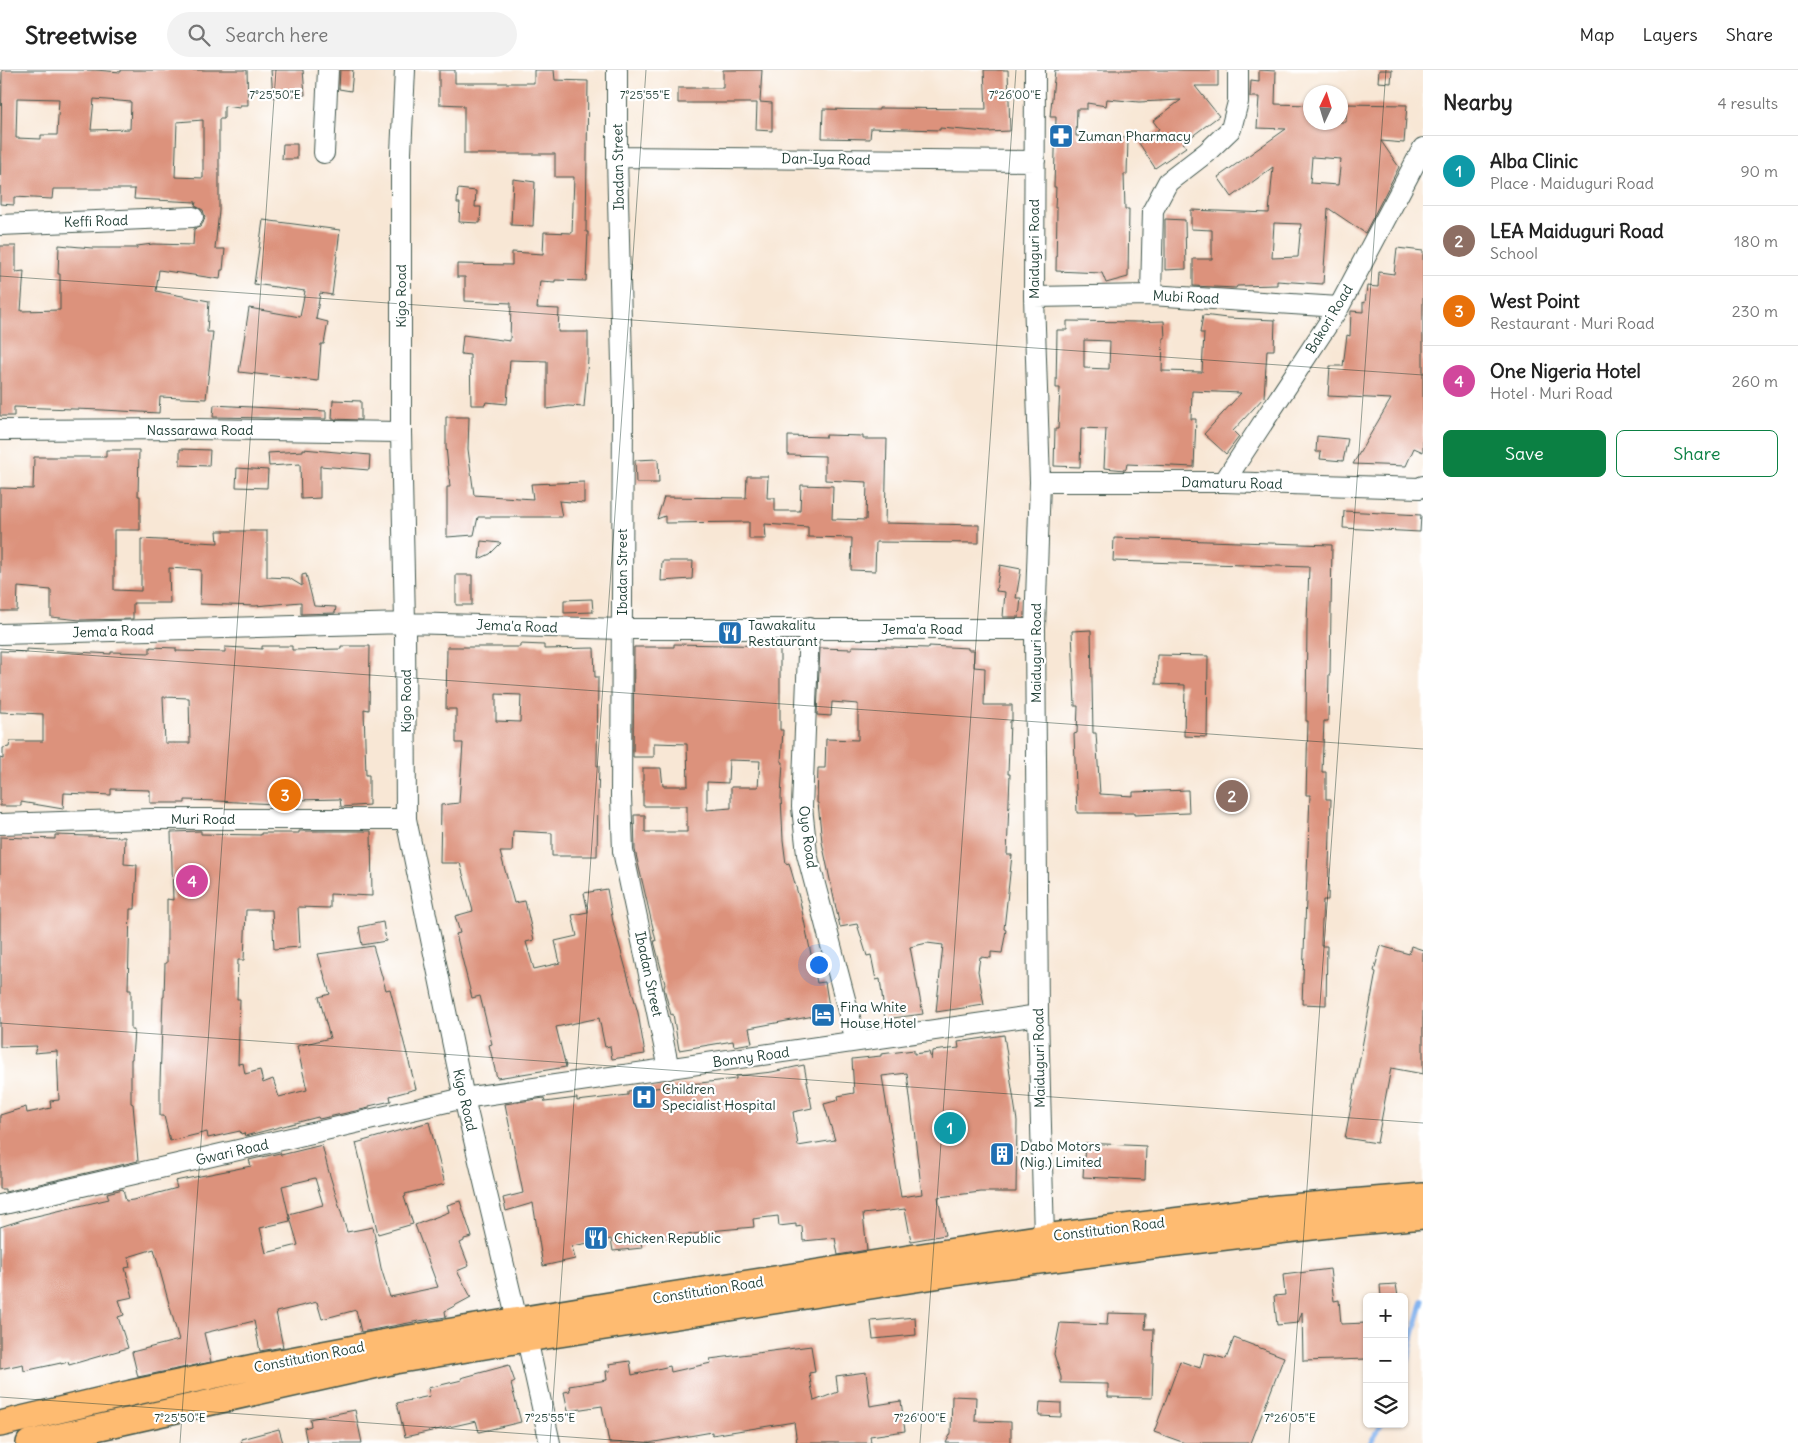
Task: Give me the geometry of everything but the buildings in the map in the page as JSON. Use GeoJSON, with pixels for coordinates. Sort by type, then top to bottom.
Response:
{"type":"FeatureCollection","features":[{"type":"Feature","properties":{"kind":"main road","name":"Constitution Road"},"geometry":{"type":"LineString","coordinates":[[29,1443],[395,1362],[522,1330],[1044,1237],[1278,1208],[1419,1206]]}},
{"type":"Feature","properties":{"kind":"main road","name":"Constitution Road"},"geometry":{"type":"LineString","coordinates":[[0,1424],[131,1393],[392,1341],[522,1330],[1179,1243],[1346,1223],[1419,1206]]}},
{"type":"Feature","properties":{"kind":"street"},"geometry":{"type":"LineString","coordinates":[[324,153],[328,70]]}},
{"type":"Feature","properties":{"kind":"street","name":"Kigo Road"},"geometry":{"type":"LineString","coordinates":[[405,70],[401,153],[401,432],[405,623],[406,819],[464,1098],[550,1443]]}},
{"type":"Feature","properties":{"kind":"street","name":"Ibadan Street"},"geometry":{"type":"LineString","coordinates":[[617,70],[617,157],[623,406],[621,796],[623,851],[669,1069]]}},
{"type":"Feature","properties":{"kind":"street","name":"Maiduguri Road"},"geometry":{"type":"LineString","coordinates":[[1035,70],[1034,297],[1040,482],[1035,629],[1038,1015],[1044,1237]]}},
{"type":"Feature","properties":{"kind":"street"},"geometry":{"type":"LineString","coordinates":[[1151,295],[1153,210],[1168,182],[1207,152],[1231,129],[1238,102],[1238,70]]}},
{"type":"Feature","properties":{"kind":"street","name":"Bakori Road"},"geometry":{"type":"LineString","coordinates":[[1224,482],[1338,307],[1423,148]]}},
{"type":"Feature","properties":{"kind":"street","name":"Dan-Iya Road"},"geometry":{"type":"LineString","coordinates":[[617,157],[1035,161]]}},
{"type":"Feature","properties":{"kind":"street","name":"Keffi Road"},"geometry":{"type":"LineString","coordinates":[[0,225],[193,217]]}},
{"type":"Feature","properties":{"kind":"street","name":"Mubi Road"},"geometry":{"type":"LineString","coordinates":[[1034,297],[1151,295],[1338,307]]}},
{"type":"Feature","properties":{"kind":"street","name":"Nassarawa Road"},"geometry":{"type":"LineString","coordinates":[[0,430],[194,429],[401,432]]}},
{"type":"Feature","properties":{"kind":"street","name":"Damaturu Road"},"geometry":{"type":"LineString","coordinates":[[1040,482],[1224,482],[1420,488],[1423,486]]}},
{"type":"Feature","properties":{"kind":"street","name":"Jema'a Road"},"geometry":{"type":"LineString","coordinates":[[0,634],[405,623],[622,629],[1035,629]]}},
{"type":"Feature","properties":{"kind":"street","name":"Oyo Road"},"geometry":{"type":"LineString","coordinates":[[809,628],[802,807],[807,854],[856,1041]]}},
{"type":"Feature","properties":{"kind":"street","name":"Muri Road"},"geometry":{"type":"LineString","coordinates":[[0,824],[151,819],[406,819]]}},
{"type":"Feature","properties":{"kind":"street","name":"Bonny Road"},"geometry":{"type":"LineString","coordinates":[[464,1098],[1038,1015]]}},
{"type":"Feature","properties":{"kind":"street","name":"Gwari Road"},"geometry":{"type":"LineString","coordinates":[[0,1205],[464,1098]]}},
{"type":"Feature","properties":{"kind":"waterway"},"geometry":{"type":"LineString","coordinates":[[1408,1361],[1423,1300]]}},
{"type":"Feature","properties":{"kind":"waterway"},"geometry":{"type":"LineString","coordinates":[[1370,1443],[1379,1428]]}},
{"type":"Feature","properties":{"kind":"place","name":"Zuman Pharmacy"},"geometry":{"type":"Point","coordinates":[1061,136]}},
{"type":"Feature","properties":{"kind":"place","name":"Tawakalitu Restaurant"},"geometry":{"type":"Point","coordinates":[730,633]}},
{"type":"Feature","properties":{"kind":"place","name":"West Point"},"geometry":{"type":"Point","coordinates":[285,795]}},
{"type":"Feature","properties":{"kind":"place","name":"LEA Maiduguri Road"},"geometry":{"type":"Point","coordinates":[1232,796]}},
{"type":"Feature","properties":{"kind":"place","name":"One Nigeria Hotel"},"geometry":{"type":"Point","coordinates":[192,881]}},
{"type":"Feature","properties":{"kind":"place","name":"Fina White House Hotel"},"geometry":{"type":"Point","coordinates":[823,1015]}},
{"type":"Feature","properties":{"kind":"place","name":"Children Specialist Hospital"},"geometry":{"type":"Point","coordinates":[644,1097]}},
{"type":"Feature","properties":{"kind":"place","name":"Alba Clinic"},"geometry":{"type":"Point","coordinates":[950,1128]}},
{"type":"Feature","properties":{"kind":"place","name":"Dabo Motors (Nig.) Limited"},"geometry":{"type":"Point","coordinates":[1002,1154]}},
{"type":"Feature","properties":{"kind":"place","name":"Chicken Republic"},"geometry":{"type":"Point","coordinates":[596,1238]}}]}
